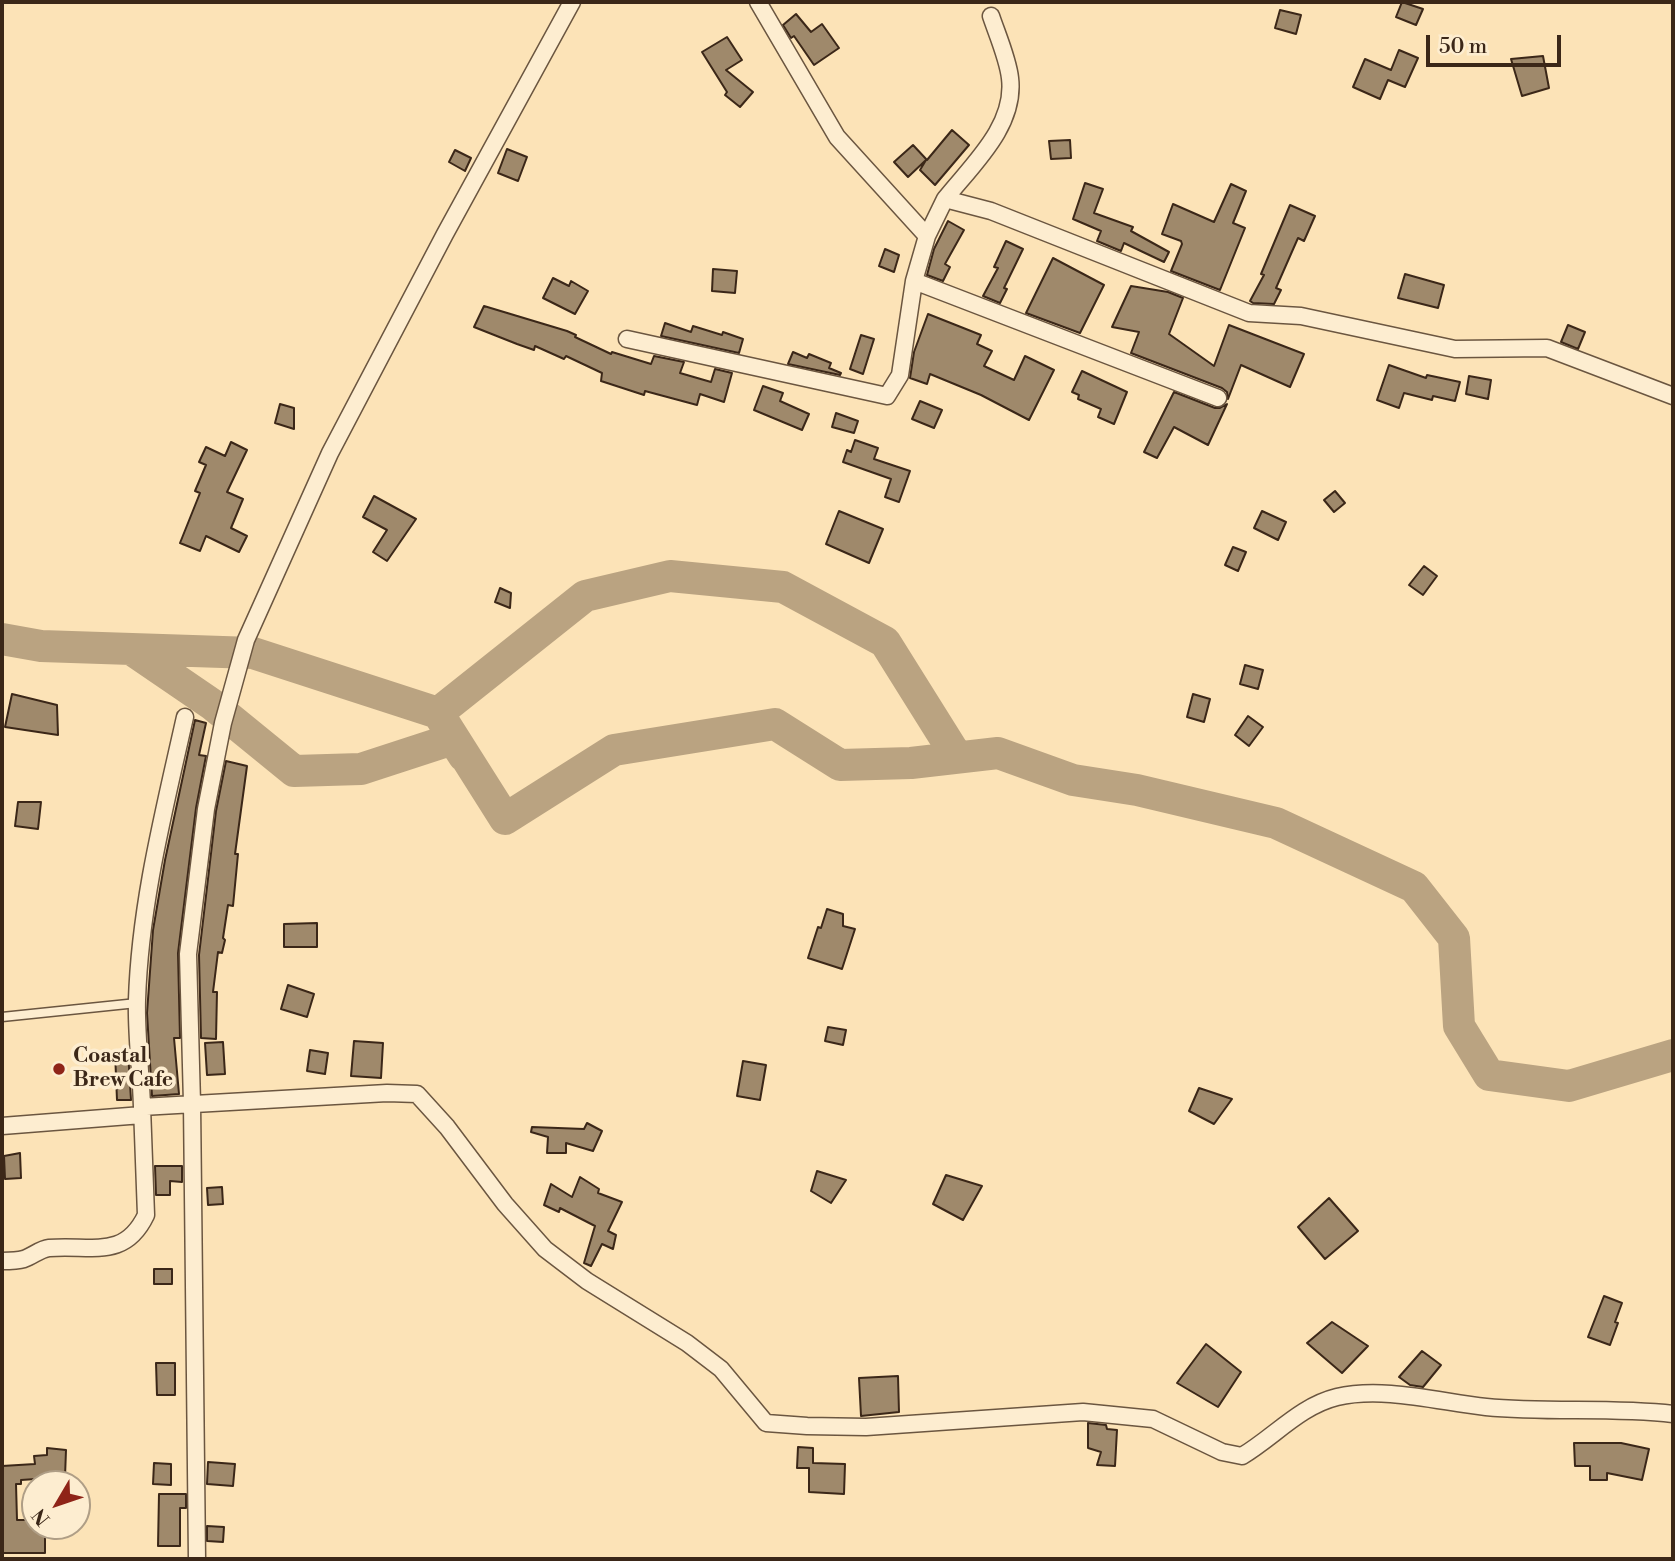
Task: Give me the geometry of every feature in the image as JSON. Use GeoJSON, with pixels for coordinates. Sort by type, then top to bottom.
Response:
{"type":"FeatureCollection","features":[{"type":"Feature","properties":{"kind":"street"},"geometry":{"type":"LineString","coordinates":[[197,1559],[188,954],[206,809],[223,723],[246,640],[330,453],[445,234],[572,2]]}},
{"type":"Feature","properties":{"kind":"street"},"geometry":{"type":"LineString","coordinates":[[758,2],[837,137],[927,236]]}},
{"type":"Feature","properties":{"kind":"street"},"geometry":{"type":"LineString","coordinates":[[627,339],[887,396],[900,375],[914,281],[927,236],[945,199],[993,139],[1008,112],[1010,78],[991,16]]}},
{"type":"Feature","properties":{"kind":"street"},"geometry":{"type":"LineString","coordinates":[[945,199],[991,211],[1249,313],[1301,316],[1455,349],[1547,348],[1673,396]]}},
{"type":"Feature","properties":{"kind":"street"},"geometry":{"type":"LineString","coordinates":[[914,281],[1218,398]]}},
{"type":"Feature","properties":{"kind":"street"},"geometry":{"type":"LineString","coordinates":[[2,1261],[22,1260],[46,1248],[106,1248],[125,1242],[140,1229],[146,1215],[137,1003],[147,893],[185,717]]}},
{"type":"Feature","properties":{"kind":"street"},"geometry":{"type":"LineString","coordinates":[[2,1126],[192,1103],[387,1093],[417,1094],[447,1127],[505,1205],[545,1249],[587,1281],[687,1343],[721,1369],[766,1423],[866,1427],[1083,1412],[1153,1419],[1222,1452],[1242,1456],[1261,1445],[1296,1416],[1336,1397],[1373,1394],[1488,1407],[1673,1414]]}},
{"type":"Feature","properties":{"kind":"lane"},"geometry":{"type":"LineString","coordinates":[[2,1017],[137,1003]]}},
{"type":"Feature","properties":{"kind":"building"},"geometry":{"type":"Polygon","coordinates":[[[1402,2],[1423,9],[1416,25],[1396,17],[1402,2]]]}},
{"type":"Feature","properties":{"kind":"building"},"geometry":{"type":"Polygon","coordinates":[[[1280,10],[1301,15],[1296,34],[1275,28],[1280,10]]]}},
{"type":"Feature","properties":{"kind":"building"},"geometry":{"type":"Polygon","coordinates":[[[796,14],[811,32],[822,24],[839,48],[814,65],[783,25],[796,14]]]}},
{"type":"Feature","properties":{"kind":"building"},"geometry":{"type":"Polygon","coordinates":[[[727,37],[742,60],[726,70],[753,92],[740,107],[725,95],[727,92],[702,52],[727,37]]]}},
{"type":"Feature","properties":{"kind":"building"},"geometry":{"type":"Polygon","coordinates":[[[1399,50],[1418,58],[1405,87],[1388,80],[1380,99],[1353,87],[1365,59],[1391,70],[1399,50]]]}},
{"type":"Feature","properties":{"kind":"building"},"geometry":{"type":"Polygon","coordinates":[[[1543,56],[1549,88],[1522,96],[1511,59],[1543,56]]]}},
{"type":"Feature","properties":{"kind":"building"},"geometry":{"type":"Polygon","coordinates":[[[952,130],[969,145],[935,185],[920,170],[926,160],[908,177],[894,162],[913,145],[927,160],[952,130]]]}},
{"type":"Feature","properties":{"kind":"building"},"geometry":{"type":"Polygon","coordinates":[[[1070,140],[1071,158],[1051,159],[1049,141],[1070,140]]]}},
{"type":"Feature","properties":{"kind":"building"},"geometry":{"type":"Polygon","coordinates":[[[507,149],[527,157],[518,181],[498,173],[507,149]]]}},
{"type":"Feature","properties":{"kind":"building"},"geometry":{"type":"Polygon","coordinates":[[[455,150],[471,158],[465,171],[449,162],[455,150]]]}},
{"type":"Feature","properties":{"kind":"building"},"geometry":{"type":"Polygon","coordinates":[[[1085,183],[1103,189],[1094,213],[1133,227],[1131,231],[1169,252],[1164,262],[1124,243],[1121,251],[1097,241],[1101,231],[1073,219],[1085,183]]]}},
{"type":"Feature","properties":{"kind":"building"},"geometry":{"type":"Polygon","coordinates":[[[1231,184],[1246,191],[1233,223],[1245,228],[1220,290],[1171,271],[1182,244],[1181,241],[1162,234],[1173,204],[1214,222],[1231,184]]]}},
{"type":"Feature","properties":{"kind":"building"},"geometry":{"type":"Polygon","coordinates":[[[1290,205],[1315,216],[1304,241],[1298,238],[1276,288],[1281,290],[1274,304],[1253,303],[1250,301],[1264,275],[1261,274],[1290,205]]]}},
{"type":"Feature","properties":{"kind":"building"},"geometry":{"type":"Polygon","coordinates":[[[948,221],[964,230],[945,264],[950,267],[943,281],[927,275],[934,249],[948,221]]]}},
{"type":"Feature","properties":{"kind":"building"},"geometry":{"type":"Polygon","coordinates":[[[1006,241],[1023,249],[1004,288],[1007,289],[1000,303],[983,296],[998,268],[994,267],[1006,241]]]}},
{"type":"Feature","properties":{"kind":"building"},"geometry":{"type":"Polygon","coordinates":[[[885,249],[899,255],[894,272],[879,266],[885,249]]]}},
{"type":"Feature","properties":{"kind":"building"},"geometry":{"type":"Polygon","coordinates":[[[1053,258],[1104,285],[1080,333],[1026,313],[1053,258]]]}},
{"type":"Feature","properties":{"kind":"building"},"geometry":{"type":"Polygon","coordinates":[[[713,269],[737,271],[735,293],[712,291],[713,269]]]}},
{"type":"Feature","properties":{"kind":"building"},"geometry":{"type":"Polygon","coordinates":[[[1405,274],[1444,285],[1438,308],[1398,298],[1405,274]]]}},
{"type":"Feature","properties":{"kind":"building"},"geometry":{"type":"Polygon","coordinates":[[[553,278],[569,286],[571,281],[588,291],[575,314],[543,298],[553,278]]]}},
{"type":"Feature","properties":{"kind":"building"},"geometry":{"type":"Polygon","coordinates":[[[1131,286],[1168,292],[1183,298],[1169,334],[1214,366],[1229,325],[1304,354],[1290,387],[1241,365],[1228,399],[1227,392],[1222,388],[1131,353],[1139,332],[1112,327],[1131,286]]]}},
{"type":"Feature","properties":{"kind":"building"},"geometry":{"type":"Polygon","coordinates":[[[484,306],[567,331],[611,354],[612,352],[651,364],[654,356],[684,362],[680,373],[711,382],[715,369],[732,373],[724,402],[700,394],[697,405],[645,391],[644,395],[601,381],[602,373],[566,356],[564,359],[535,346],[534,350],[474,327],[484,306]]]}},
{"type":"Feature","properties":{"kind":"building"},"geometry":{"type":"Polygon","coordinates":[[[928,314],[981,335],[977,344],[992,351],[984,366],[1014,380],[1025,356],[1054,370],[1029,420],[981,395],[930,374],[927,384],[910,378],[914,352],[928,314]]]}},
{"type":"Feature","properties":{"kind":"building"},"geometry":{"type":"Polygon","coordinates":[[[665,323],[691,332],[693,326],[743,339],[739,353],[661,336],[665,323]]]}},
{"type":"Feature","properties":{"kind":"building"},"geometry":{"type":"Polygon","coordinates":[[[1568,325],[1585,332],[1578,349],[1561,342],[1568,325]]]}},
{"type":"Feature","properties":{"kind":"building"},"geometry":{"type":"Polygon","coordinates":[[[861,335],[874,339],[863,374],[850,369],[861,335]]]}},
{"type":"Feature","properties":{"kind":"building"},"geometry":{"type":"Polygon","coordinates":[[[793,352],[807,358],[809,354],[831,363],[829,368],[841,373],[840,375],[788,364],[793,352]]]}},
{"type":"Feature","properties":{"kind":"building"},"geometry":{"type":"Polygon","coordinates":[[[1389,365],[1426,378],[1427,375],[1460,382],[1455,401],[1433,396],[1432,400],[1404,393],[1399,408],[1377,400],[1389,365]]]}},
{"type":"Feature","properties":{"kind":"building"},"geometry":{"type":"Polygon","coordinates":[[[1082,371],[1127,392],[1114,424],[1098,417],[1101,409],[1078,399],[1079,395],[1072,392],[1082,371]]]}},
{"type":"Feature","properties":{"kind":"building"},"geometry":{"type":"Polygon","coordinates":[[[1469,376],[1491,380],[1488,399],[1466,394],[1469,376]]]}},
{"type":"Feature","properties":{"kind":"building"},"geometry":{"type":"Polygon","coordinates":[[[763,386],[783,393],[780,401],[809,414],[802,430],[754,410],[763,386]]]}},
{"type":"Feature","properties":{"kind":"building"},"geometry":{"type":"Polygon","coordinates":[[[1174,392],[1215,408],[1227,404],[1208,445],[1174,427],[1157,458],[1144,452],[1174,392]]]}},
{"type":"Feature","properties":{"kind":"building"},"geometry":{"type":"Polygon","coordinates":[[[920,401],[942,410],[934,428],[912,419],[920,401]]]}},
{"type":"Feature","properties":{"kind":"building"},"geometry":{"type":"Polygon","coordinates":[[[280,404],[294,408],[294,429],[275,423],[280,404]]]}},
{"type":"Feature","properties":{"kind":"building"},"geometry":{"type":"Polygon","coordinates":[[[836,413],[858,421],[854,433],[832,427],[836,413]]]}},
{"type":"Feature","properties":{"kind":"building"},"geometry":{"type":"Polygon","coordinates":[[[855,440],[878,448],[874,459],[910,471],[899,502],[885,497],[891,479],[843,462],[847,450],[851,452],[855,440]]]}},
{"type":"Feature","properties":{"kind":"building"},"geometry":{"type":"Polygon","coordinates":[[[231,442],[247,450],[227,492],[243,499],[231,528],[247,536],[239,552],[206,536],[200,551],[180,543],[200,493],[195,491],[206,465],[199,462],[206,447],[225,456],[231,442]]]}},
{"type":"Feature","properties":{"kind":"building"},"geometry":{"type":"Polygon","coordinates":[[[1335,491],[1345,503],[1334,512],[1324,500],[1335,491]]]}},
{"type":"Feature","properties":{"kind":"building"},"geometry":{"type":"Polygon","coordinates":[[[374,496],[416,519],[387,561],[373,552],[387,530],[363,517],[374,496]]]}},
{"type":"Feature","properties":{"kind":"building"},"geometry":{"type":"Polygon","coordinates":[[[839,511],[883,529],[869,563],[826,544],[839,511]]]}},
{"type":"Feature","properties":{"kind":"building"},"geometry":{"type":"Polygon","coordinates":[[[1262,511],[1286,522],[1278,540],[1254,528],[1262,511]]]}},
{"type":"Feature","properties":{"kind":"building"},"geometry":{"type":"Polygon","coordinates":[[[1233,547],[1246,552],[1238,571],[1225,565],[1233,547]]]}},
{"type":"Feature","properties":{"kind":"building"},"geometry":{"type":"Polygon","coordinates":[[[1424,566],[1437,576],[1423,595],[1409,585],[1424,566]]]}},
{"type":"Feature","properties":{"kind":"building"},"geometry":{"type":"Polygon","coordinates":[[[500,588],[511,593],[510,608],[495,602],[500,588]]]}},
{"type":"Feature","properties":{"kind":"building"},"geometry":{"type":"Polygon","coordinates":[[[1245,665],[1263,670],[1258,689],[1240,684],[1245,665]]]}},
{"type":"Feature","properties":{"kind":"building"},"geometry":{"type":"Polygon","coordinates":[[[12,694],[57,705],[58,735],[5,727],[12,694]]]}},
{"type":"Feature","properties":{"kind":"building"},"geometry":{"type":"Polygon","coordinates":[[[1193,694],[1210,699],[1204,722],[1187,717],[1193,694]]]}},
{"type":"Feature","properties":{"kind":"building"},"geometry":{"type":"Polygon","coordinates":[[[1248,716],[1263,727],[1249,746],[1235,735],[1248,716]]]}},
{"type":"Feature","properties":{"kind":"building"},"geometry":{"type":"Polygon","coordinates":[[[195,720],[206,723],[199,755],[206,756],[196,808],[178,953],[180,1038],[174,1038],[179,1094],[152,1096],[147,1013],[153,930],[195,720]]]}},
{"type":"Feature","properties":{"kind":"building"},"geometry":{"type":"Polygon","coordinates":[[[226,761],[247,766],[235,854],[238,854],[233,906],[228,905],[223,938],[225,940],[222,953],[218,952],[213,992],[217,992],[216,1039],[201,1038],[199,955],[216,811],[226,761]]]}},
{"type":"Feature","properties":{"kind":"building"},"geometry":{"type":"Polygon","coordinates":[[[18,802],[41,802],[38,829],[15,826],[18,802]]]}},
{"type":"Feature","properties":{"kind":"building"},"geometry":{"type":"Polygon","coordinates":[[[827,909],[843,914],[843,926],[855,929],[842,969],[808,958],[827,909]]]}},
{"type":"Feature","properties":{"kind":"building"},"geometry":{"type":"Polygon","coordinates":[[[317,923],[317,947],[284,947],[284,924],[317,923]]]}},
{"type":"Feature","properties":{"kind":"building"},"geometry":{"type":"Polygon","coordinates":[[[288,985],[314,994],[307,1017],[281,1009],[288,985]]]}},
{"type":"Feature","properties":{"kind":"building"},"geometry":{"type":"Polygon","coordinates":[[[828,1027],[846,1030],[843,1045],[825,1041],[828,1027]]]}},
{"type":"Feature","properties":{"kind":"building"},"geometry":{"type":"Polygon","coordinates":[[[354,1041],[383,1043],[381,1078],[351,1076],[354,1041]]]}},
{"type":"Feature","properties":{"kind":"building"},"geometry":{"type":"Polygon","coordinates":[[[223,1042],[225,1074],[207,1075],[205,1043],[223,1042]]]}},
{"type":"Feature","properties":{"kind":"building"},"geometry":{"type":"Polygon","coordinates":[[[310,1050],[328,1053],[325,1074],[307,1071],[310,1050]]]}},
{"type":"Feature","properties":{"kind":"building"},"geometry":{"type":"Polygon","coordinates":[[[128,1051],[131,1100],[117,1100],[115,1052],[128,1051]]]}},
{"type":"Feature","properties":{"kind":"building"},"geometry":{"type":"Polygon","coordinates":[[[743,1061],[766,1065],[760,1100],[737,1096],[743,1061]]]}},
{"type":"Feature","properties":{"kind":"building"},"geometry":{"type":"Polygon","coordinates":[[[1199,1088],[1232,1099],[1214,1124],[1189,1111],[1199,1088]]]}},
{"type":"Feature","properties":{"kind":"building"},"geometry":{"type":"Polygon","coordinates":[[[587,1123],[602,1131],[593,1151],[566,1143],[566,1153],[547,1153],[548,1137],[531,1132],[532,1127],[584,1129],[587,1123]]]}},
{"type":"Feature","properties":{"kind":"building"},"geometry":{"type":"Polygon","coordinates":[[[20,1153],[21,1178],[5,1179],[4,1156],[20,1153]]]}},
{"type":"Feature","properties":{"kind":"building"},"geometry":{"type":"Polygon","coordinates":[[[155,1166],[182,1166],[182,1182],[170,1181],[170,1195],[156,1195],[155,1166]]]}},
{"type":"Feature","properties":{"kind":"building"},"geometry":{"type":"Polygon","coordinates":[[[817,1171],[846,1180],[831,1203],[811,1191],[817,1171]]]}},
{"type":"Feature","properties":{"kind":"building"},"geometry":{"type":"Polygon","coordinates":[[[946,1175],[982,1186],[963,1220],[933,1204],[946,1175]]]}},
{"type":"Feature","properties":{"kind":"building"},"geometry":{"type":"Polygon","coordinates":[[[580,1177],[599,1189],[598,1193],[622,1202],[608,1231],[616,1235],[613,1249],[602,1244],[591,1266],[584,1263],[595,1226],[560,1208],[559,1212],[544,1205],[551,1184],[572,1197],[580,1177]]]}},
{"type":"Feature","properties":{"kind":"building"},"geometry":{"type":"Polygon","coordinates":[[[222,1187],[223,1204],[208,1205],[207,1188],[222,1187]]]}},
{"type":"Feature","properties":{"kind":"building"},"geometry":{"type":"Polygon","coordinates":[[[1329,1198],[1358,1231],[1325,1259],[1298,1227],[1329,1198]]]}},
{"type":"Feature","properties":{"kind":"building"},"geometry":{"type":"Polygon","coordinates":[[[154,1269],[172,1269],[172,1284],[154,1284],[154,1269]]]}},
{"type":"Feature","properties":{"kind":"building"},"geometry":{"type":"Polygon","coordinates":[[[1604,1296],[1622,1303],[1610,1345],[1588,1337],[1604,1296]]]}},
{"type":"Feature","properties":{"kind":"building"},"geometry":{"type":"Polygon","coordinates":[[[1332,1322],[1368,1346],[1342,1373],[1307,1343],[1332,1322]]]}},
{"type":"Feature","properties":{"kind":"building"},"geometry":{"type":"Polygon","coordinates":[[[1206,1344],[1241,1372],[1218,1407],[1177,1383],[1206,1344]]]}},
{"type":"Feature","properties":{"kind":"building"},"geometry":{"type":"Polygon","coordinates":[[[1422,1351],[1441,1365],[1423,1387],[1410,1385],[1399,1377],[1422,1351]]]}},
{"type":"Feature","properties":{"kind":"building"},"geometry":{"type":"Polygon","coordinates":[[[156,1363],[175,1363],[175,1395],[157,1395],[156,1363]]]}},
{"type":"Feature","properties":{"kind":"building"},"geometry":{"type":"Polygon","coordinates":[[[898,1376],[899,1412],[861,1416],[859,1378],[898,1376]]]}},
{"type":"Feature","properties":{"kind":"building"},"geometry":{"type":"Polygon","coordinates":[[[1088,1423],[1106,1425],[1107,1429],[1117,1430],[1115,1466],[1097,1465],[1101,1452],[1088,1448],[1088,1423]]]}},
{"type":"Feature","properties":{"kind":"building"},"geometry":{"type":"Polygon","coordinates":[[[1574,1443],[1621,1443],[1649,1449],[1642,1480],[1607,1473],[1607,1480],[1590,1480],[1590,1466],[1575,1466],[1574,1443]]]}},
{"type":"Feature","properties":{"kind":"building"},"geometry":{"type":"Polygon","coordinates":[[[798,1447],[813,1448],[813,1463],[845,1464],[844,1494],[809,1492],[809,1468],[797,1468],[798,1447]]]}},
{"type":"Feature","properties":{"kind":"building"},"geometry":{"type":"Polygon","coordinates":[[[47,1448],[66,1450],[65,1470],[21,1470],[21,1484],[16,1484],[17,1520],[21,1520],[21,1540],[45,1540],[45,1553],[2,1553],[2,1466],[35,1464],[34,1456],[47,1455],[47,1448]]]}},
{"type":"Feature","properties":{"kind":"building"},"geometry":{"type":"Polygon","coordinates":[[[208,1462],[235,1464],[233,1486],[207,1484],[208,1462]]]}},
{"type":"Feature","properties":{"kind":"building"},"geometry":{"type":"Polygon","coordinates":[[[154,1463],[171,1464],[171,1485],[153,1484],[154,1463]]]}},
{"type":"Feature","properties":{"kind":"building"},"geometry":{"type":"Polygon","coordinates":[[[159,1494],[186,1494],[186,1508],[180,1508],[180,1546],[158,1546],[159,1494]]]}},
{"type":"Feature","properties":{"kind":"building"},"geometry":{"type":"Polygon","coordinates":[[[207,1526],[224,1527],[223,1542],[207,1541],[207,1526]]]}},
{"type":"Feature","properties":{"kind":"waterway"},"geometry":{"type":"LineString","coordinates":[[438,713],[585,596],[670,576],[783,587],[885,642],[957,757]]}},
{"type":"Feature","properties":{"kind":"waterway"},"geometry":{"type":"LineString","coordinates":[[2,639],[41,646],[253,653],[438,713],[505,819],[614,750],[775,724],[840,765],[911,763],[998,753],[1073,780],[1137,790],[1276,823],[1414,887],[1454,938],[1459,1026],[1489,1075],[1569,1086],[1673,1055]]}},
{"type":"Feature","properties":{"kind":"waterway"},"geometry":{"type":"LineString","coordinates":[[131,649],[213,705],[294,771],[361,769],[453,739],[464,756]]}},
{"type":"Feature","properties":{"kind":"place","name":"Coastal Brew Cafe"},"geometry":{"type":"Point","coordinates":[59,1069]}}]}
